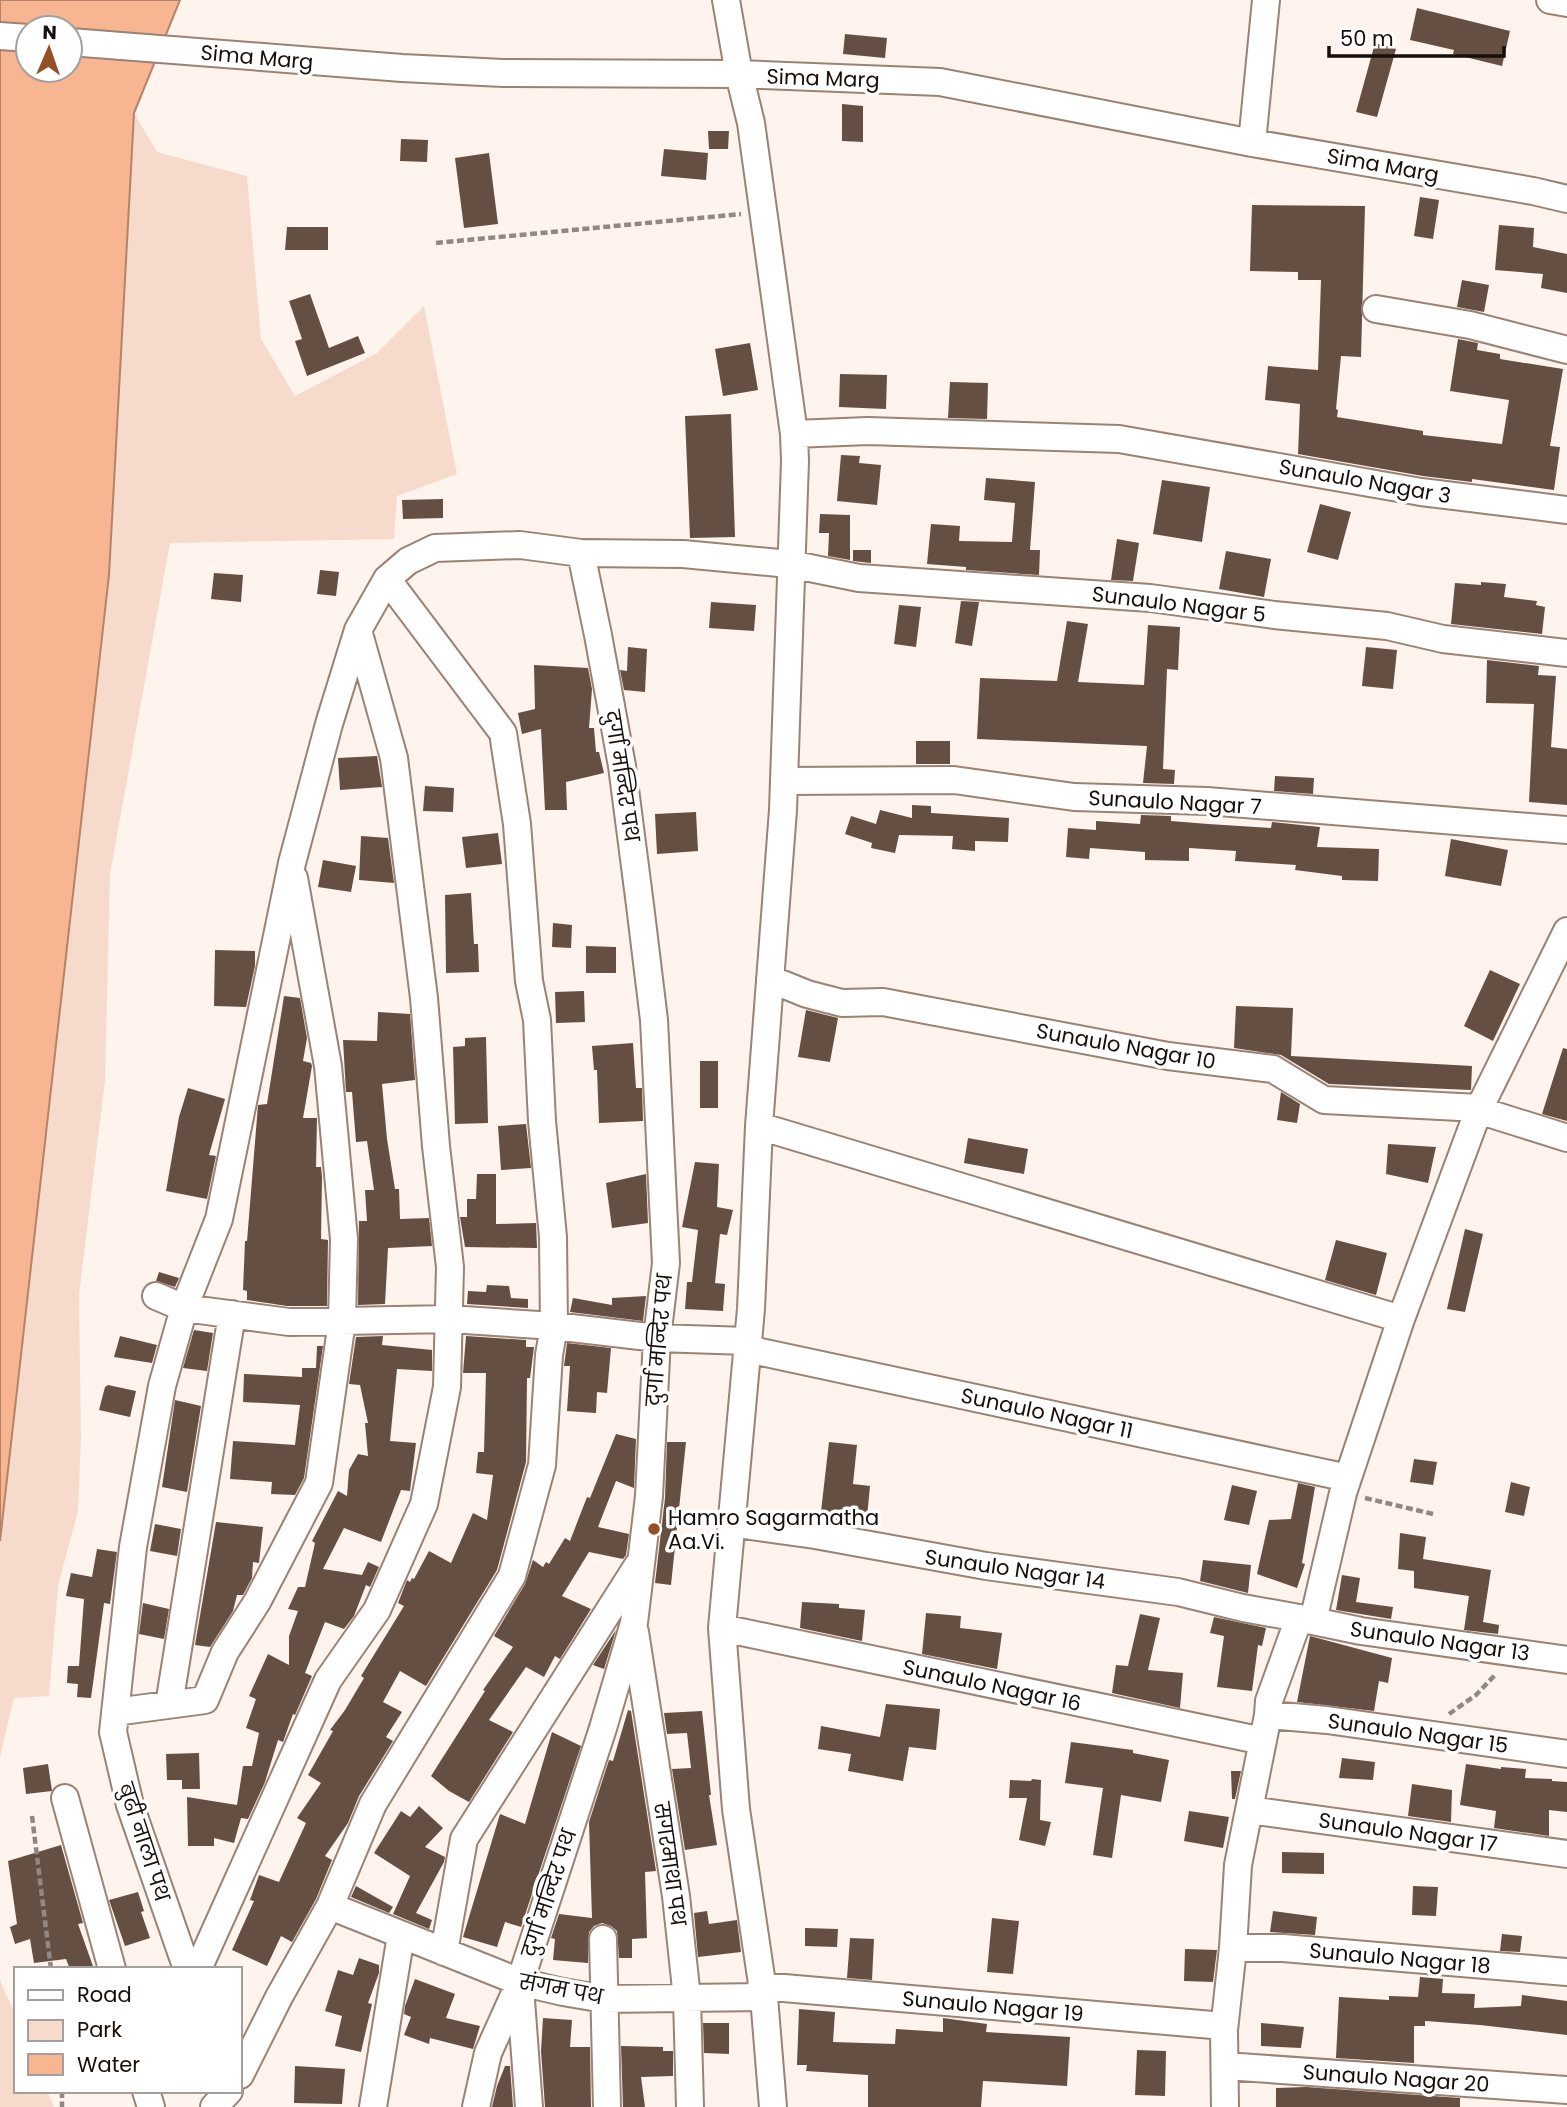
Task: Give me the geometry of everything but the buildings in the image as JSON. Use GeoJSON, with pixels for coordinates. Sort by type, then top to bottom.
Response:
{"type":"FeatureCollection","features":[{"type":"Feature","properties":{"kind":"street"},"geometry":{"type":"LineString","coordinates":[[726,0],[751,123],[794,434],[795,461],[783,781],[759,1126],[751,1309],[722,1628],[736,1809],[762,1991],[774,2107]]}},
{"type":"Feature","properties":{"kind":"street"},"geometry":{"type":"LineString","coordinates":[[1252,143],[1266,0]]}},
{"type":"Feature","properties":{"kind":"street"},"geometry":{"type":"LineString","coordinates":[[1550,0],[1567,3]]}},
{"type":"Feature","properties":{"kind":"street","name":"Sima Marg"},"geometry":{"type":"LineString","coordinates":[[84,43],[402,68],[503,73],[739,74],[940,82],[1252,143],[1567,199]]}},
{"type":"Feature","properties":{"kind":"street"},"geometry":{"type":"LineString","coordinates":[[1376,309],[1471,325],[1567,350]]}},
{"type":"Feature","properties":{"kind":"street","name":"Sunaulo Nagar 3"},"geometry":{"type":"LineString","coordinates":[[794,434],[868,431],[1119,439],[1421,492],[1567,510]]}},
{"type":"Feature","properties":{"kind":"street","name":"Sunaulo Nagar 5"},"geometry":{"type":"LineString","coordinates":[[387,579],[408,561],[435,548],[520,545],[581,553],[683,554],[790,564],[859,578],[1150,598],[1274,615],[1387,626],[1443,639],[1567,653]]}},
{"type":"Feature","properties":{"kind":"street","name":"दुर्गा मन्दिर पथ"},"geometry":{"type":"LineString","coordinates":[[476,2107],[488,2053],[520,1982],[603,1728],[634,1623],[649,1496],[657,1338],[666,1264],[654,1020],[622,766],[581,553]]}},
{"type":"Feature","properties":{"kind":"street"},"geometry":{"type":"LineString","coordinates":[[242,2071],[279,1997],[330,1906],[373,1804],[512,1576],[542,1465],[549,1355],[554,1326],[553,1237],[542,1121],[537,1020],[529,981],[517,824],[503,733],[387,579]]}},
{"type":"Feature","properties":{"kind":"street","name":"बुढी नाला पथ"},"geometry":{"type":"LineString","coordinates":[[186,1967],[130,1805],[113,1732],[133,1547],[162,1386],[184,1308],[219,1219],[292,863],[329,724],[358,630],[387,579]]}},
{"type":"Feature","properties":{"kind":"street"},"geometry":{"type":"LineString","coordinates":[[199,1967],[328,1681],[377,1610],[424,1504],[447,1387],[450,1267],[436,1146],[424,998],[394,758],[358,630]]}},
{"type":"Feature","properties":{"kind":"street","name":"Sunaulo Nagar 7"},"geometry":{"type":"LineString","coordinates":[[783,781],[954,780],[1074,797],[1207,801],[1567,830]]}},
{"type":"Feature","properties":{"kind":"street"},"geometry":{"type":"LineString","coordinates":[[115,1713],[205,1700],[225,1652],[257,1602],[319,1483],[342,1321],[344,1240],[328,1066],[292,863]]}},
{"type":"Feature","properties":{"kind":"street"},"geometry":{"type":"LineString","coordinates":[[1224,2107],[1224,2026],[1233,1948],[1238,1865],[1269,1701],[1306,1619],[1346,1485],[1401,1319],[1479,1109],[1567,931]]}},
{"type":"Feature","properties":{"kind":"street","name":"Sunaulo Nagar 10"},"geometry":{"type":"LineString","coordinates":[[770,979],[807,994],[842,1003],[883,1002],[1168,1056],[1273,1069],[1324,1100],[1479,1109],[1567,1138]]}},
{"type":"Feature","properties":{"kind":"street"},"geometry":{"type":"LineString","coordinates":[[759,1126],[1401,1319]]}},
{"type":"Feature","properties":{"kind":"street","name":"Sunaulo Nagar 11"},"geometry":{"type":"LineString","coordinates":[[156,1296],[184,1308],[289,1322],[449,1319],[554,1326],[747,1345],[1346,1485]]}},
{"type":"Feature","properties":{"kind":"street"},"geometry":{"type":"LineString","coordinates":[[169,1705],[232,1314]]}},
{"type":"Feature","properties":{"kind":"street","name":"Sunaulo Nagar 14"},"geometry":{"type":"LineString","coordinates":[[730,1523],[815,1535],[986,1566],[1178,1592],[1243,1608],[1306,1619]]}},
{"type":"Feature","properties":{"kind":"street"},"geometry":{"type":"LineString","coordinates":[[444,1952],[464,1839],[642,1558]]}},
{"type":"Feature","properties":{"kind":"street","name":"Sunaulo Nagar 13"},"geometry":{"type":"LineString","coordinates":[[1306,1619],[1361,1631],[1567,1660]]}},
{"type":"Feature","properties":{"kind":"street","name":"सगरमाथा पथ"},"geometry":{"type":"LineString","coordinates":[[634,1623],[676,1896],[687,1998],[690,2107]]}},
{"type":"Feature","properties":{"kind":"street","name":"Sunaulo Nagar 16"},"geometry":{"type":"LineString","coordinates":[[722,1628],[1263,1741]]}},
{"type":"Feature","properties":{"kind":"street","name":"Sunaulo Nagar 15"},"geometry":{"type":"LineString","coordinates":[[1268,1715],[1327,1720],[1567,1754]]}},
{"type":"Feature","properties":{"kind":"street"},"geometry":{"type":"LineString","coordinates":[[65,1798],[111,1967]]}},
{"type":"Feature","properties":{"kind":"street","name":"Sunaulo Nagar 17"},"geometry":{"type":"LineString","coordinates":[[1249,1810],[1567,1854]]}},
{"type":"Feature","properties":{"kind":"street","name":"संगम पथ"},"geometry":{"type":"LineString","coordinates":[[330,1906],[520,1982],[604,1999],[687,1998],[762,1991]]}},
{"type":"Feature","properties":{"kind":"street"},"geometry":{"type":"LineString","coordinates":[[373,2107],[401,1935]]}},
{"type":"Feature","properties":{"kind":"street"},"geometry":{"type":"LineString","coordinates":[[603,1940],[607,2107]]}},
{"type":"Feature","properties":{"kind":"street","name":"Sunaulo Nagar 18"},"geometry":{"type":"LineString","coordinates":[[1233,1948],[1283,1948],[1567,1972]]}},
{"type":"Feature","properties":{"kind":"street"},"geometry":{"type":"LineString","coordinates":[[520,1982],[529,2107]]}},
{"type":"Feature","properties":{"kind":"street","name":"Sunaulo Nagar 19"},"geometry":{"type":"LineString","coordinates":[[762,1991],[1224,2026]]}},
{"type":"Feature","properties":{"kind":"street","name":"Sunaulo Nagar 20"},"geometry":{"type":"LineString","coordinates":[[1225,2066],[1567,2090]]}},
{"type":"Feature","properties":{"kind":"street"},"geometry":{"type":"LineString","coordinates":[[214,2107],[227,2093]]}},
{"type":"Feature","properties":{"kind":"path"},"geometry":{"type":"LineString","coordinates":[[436,243],[762,212]]}},
{"type":"Feature","properties":{"kind":"path"},"geometry":{"type":"LineString","coordinates":[[1346,1485],[1433,1514]]}},
{"type":"Feature","properties":{"kind":"path"},"geometry":{"type":"LineString","coordinates":[[1435,1735],[1449,1714],[1476,1695],[1510,1659],[1532,1654]]}},
{"type":"Feature","properties":{"kind":"path"},"geometry":{"type":"LineString","coordinates":[[32,1816],[51,1967]]}},
{"type":"Feature","properties":{"kind":"green space"},"geometry":{"type":"Polygon","coordinates":[[[134,113],[157,152],[247,176],[261,339],[295,396],[377,353],[424,306],[457,474],[397,496],[394,539],[170,543],[110,874],[105,1080],[79,1295],[81,1439],[78,1511],[58,1586],[49,1696],[14,1698],[0,1757],[0,1541],[109,575],[134,113]]]}},
{"type":"Feature","properties":{"kind":"green space"},"geometry":{"type":"Polygon","coordinates":[[[0,1980],[14,2012],[14,2093],[48,2093],[54,2107],[0,2107],[0,1980]]]}},
{"type":"Feature","properties":{"kind":"water"},"geometry":{"type":"Polygon","coordinates":[[[0,0],[180,0],[134,113],[109,575],[0,1541],[0,0]]]}},
{"type":"Feature","properties":{"kind":"place","name":"Hamro Sagarmatha Aa.Vi."},"geometry":{"type":"Point","coordinates":[654,1529]}}]}
